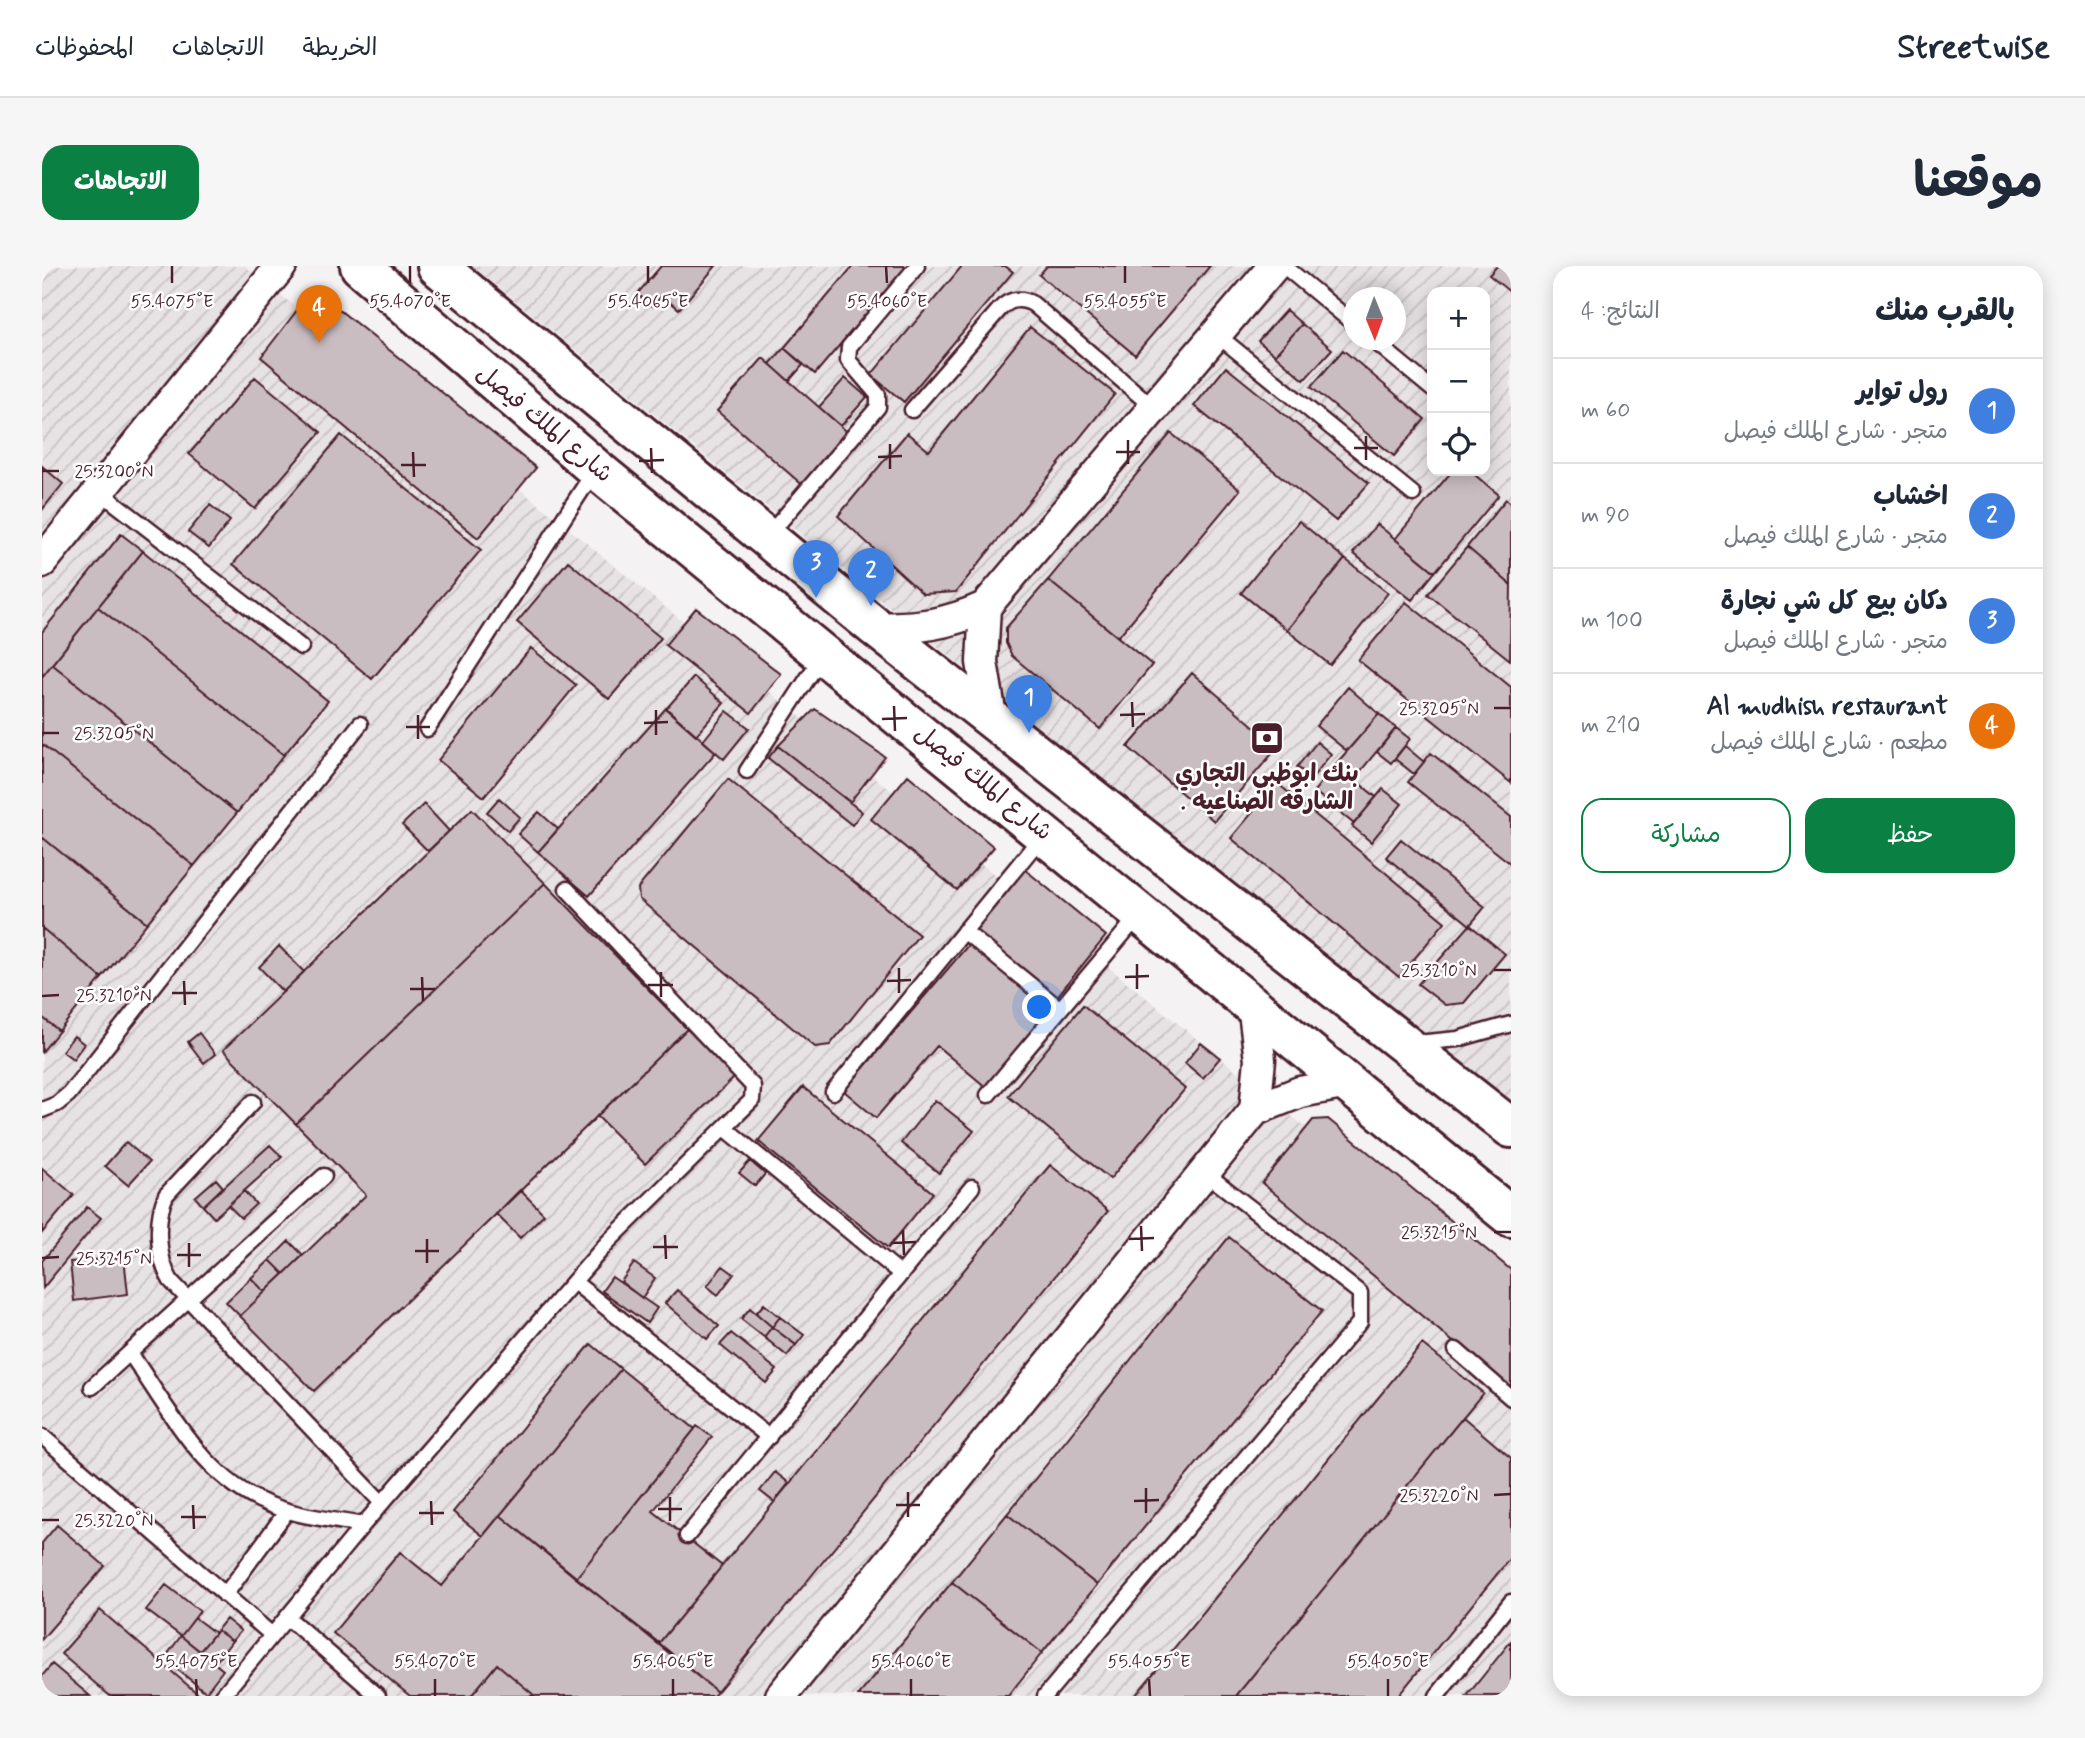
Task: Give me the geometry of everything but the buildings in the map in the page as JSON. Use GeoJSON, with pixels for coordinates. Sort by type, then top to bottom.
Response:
{"type":"FeatureCollection","features":[{"type":"Feature","properties":{"kind":"main road","name":"شارع الملك فيصل"},"geometry":{"type":"LineString","coordinates":[[360,266],[596,469],[1045,833],[1511,1217]]}},
{"type":"Feature","properties":{"kind":"main road"},"geometry":{"type":"LineString","coordinates":[[437,266],[875,627],[1398,1043],[1511,1128]]}},
{"type":"Feature","properties":{"kind":"street"},"geometry":{"type":"LineString","coordinates":[[42,562],[281,266]]}},
{"type":"Feature","properties":{"kind":"street"},"geometry":{"type":"LineString","coordinates":[[875,627],[931,626],[959,619],[985,607],[1274,266]]}},
{"type":"Feature","properties":{"kind":"street"},"geometry":{"type":"LineString","coordinates":[[985,607],[982,662],[990,716]]}},
{"type":"Feature","properties":{"kind":"street"},"geometry":{"type":"LineString","coordinates":[[1253,1004],[1260,1060],[1255,1110]]}},
{"type":"Feature","properties":{"kind":"street"},"geometry":{"type":"LineString","coordinates":[[781,1696],[1255,1110],[1300,1091],[1348,1083]]}},
{"type":"Feature","properties":{"kind":"lane"},"geometry":{"type":"LineString","coordinates":[[766,538],[878,407],[878,395],[848,360],[849,347],[916,266]]}},
{"type":"Feature","properties":{"kind":"lane"},"geometry":{"type":"LineString","coordinates":[[1284,266],[1343,315]]}},
{"type":"Feature","properties":{"kind":"lane"},"geometry":{"type":"LineString","coordinates":[[912,410],[999,310],[1018,299],[1033,304],[1154,408]]}},
{"type":"Feature","properties":{"kind":"lane"},"geometry":{"type":"LineString","coordinates":[[1216,334],[1413,494]]}},
{"type":"Feature","properties":{"kind":"lane"},"geometry":{"type":"LineString","coordinates":[[1385,350],[1427,385]]}},
{"type":"Feature","properties":{"kind":"lane"},"geometry":{"type":"LineString","coordinates":[[426,729],[596,469]]}},
{"type":"Feature","properties":{"kind":"lane"},"geometry":{"type":"LineString","coordinates":[[99,491],[301,646]]}},
{"type":"Feature","properties":{"kind":"lane"},"geometry":{"type":"LineString","coordinates":[[747,771],[824,654]]}},
{"type":"Feature","properties":{"kind":"lane"},"geometry":{"type":"LineString","coordinates":[[42,1110],[57,1104],[69,1094],[360,724]]}},
{"type":"Feature","properties":{"kind":"lane"},"geometry":{"type":"LineString","coordinates":[[833,1092],[1045,833]]}},
{"type":"Feature","properties":{"kind":"lane"},"geometry":{"type":"LineString","coordinates":[[222,1696],[363,1525],[574,1282],[652,1198],[752,1100],[752,1086],[567,889]]}},
{"type":"Feature","properties":{"kind":"lane"},"geometry":{"type":"LineString","coordinates":[[988,1095],[1141,912]]}},
{"type":"Feature","properties":{"kind":"lane"},"geometry":{"type":"LineString","coordinates":[[964,931],[1060,1009]]}},
{"type":"Feature","properties":{"kind":"lane"},"geometry":{"type":"LineString","coordinates":[[1398,1043],[1458,1039],[1511,1024]]}},
{"type":"Feature","properties":{"kind":"lane"},"geometry":{"type":"LineString","coordinates":[[253,1102],[171,1187],[162,1203],[162,1261],[171,1281],[382,1503]]}},
{"type":"Feature","properties":{"kind":"lane"},"geometry":{"type":"LineString","coordinates":[[725,1128],[901,1274]]}},
{"type":"Feature","properties":{"kind":"lane"},"geometry":{"type":"LineString","coordinates":[[1045,1696],[1360,1322],[1360,1293],[1204,1172]]}},
{"type":"Feature","properties":{"kind":"lane"},"geometry":{"type":"LineString","coordinates":[[92,1387],[324,1176]]}},
{"type":"Feature","properties":{"kind":"lane"},"geometry":{"type":"LineString","coordinates":[[688,1536],[972,1187]]}},
{"type":"Feature","properties":{"kind":"lane"},"geometry":{"type":"LineString","coordinates":[[574,1282],[769,1437]]}},
{"type":"Feature","properties":{"kind":"lane"},"geometry":{"type":"LineString","coordinates":[[1456,1350],[1511,1398]]}},
{"type":"Feature","properties":{"kind":"lane"},"geometry":{"type":"LineString","coordinates":[[130,1353],[211,1466],[259,1500],[287,1511],[363,1525]]}},
{"type":"Feature","properties":{"kind":"lane"},"geometry":{"type":"LineString","coordinates":[[42,1436],[272,1635]]}},
{"type":"Feature","properties":{"kind":"lane"},"geometry":{"type":"LineString","coordinates":[[225,1595],[287,1511]]}},
{"type":"Feature","properties":{"kind":"lane"},"geometry":{"type":"LineString","coordinates":[[1437,1696],[1511,1602]]}},
{"type":"Feature","properties":{"kind":"lane"},"geometry":{"type":"LineString","coordinates":[[287,1617],[379,1696]]}},
{"type":"Feature","properties":{"kind":"shaded area"},"geometry":{"type":"Polygon","coordinates":[[[42,266],[245,266],[1511,1294],[1511,1696],[42,1696],[42,266]]]}},
{"type":"Feature","properties":{"kind":"shaded area"},"geometry":{"type":"Polygon","coordinates":[[[473,266],[1511,266],[1511,1116],[473,266]]]}},
{"type":"Feature","properties":{"kind":"place","name":"Al mudhish restaurant"},"geometry":{"type":"Point","coordinates":[319,343]}},
{"type":"Feature","properties":{"kind":"place","name":"دكان بيع كل شي نجارة"},"geometry":{"type":"Point","coordinates":[816,598]}},
{"type":"Feature","properties":{"kind":"place","name":"اخشاب"},"geometry":{"type":"Point","coordinates":[871,606]}},
{"type":"Feature","properties":{"kind":"place","name":"رول تواير"},"geometry":{"type":"Point","coordinates":[1029,733]}},
{"type":"Feature","properties":{"kind":"place","name":"بنك ابوظبي التجاري . الشارقه الصناعيه"},"geometry":{"type":"Point","coordinates":[1267,738]}}]}
